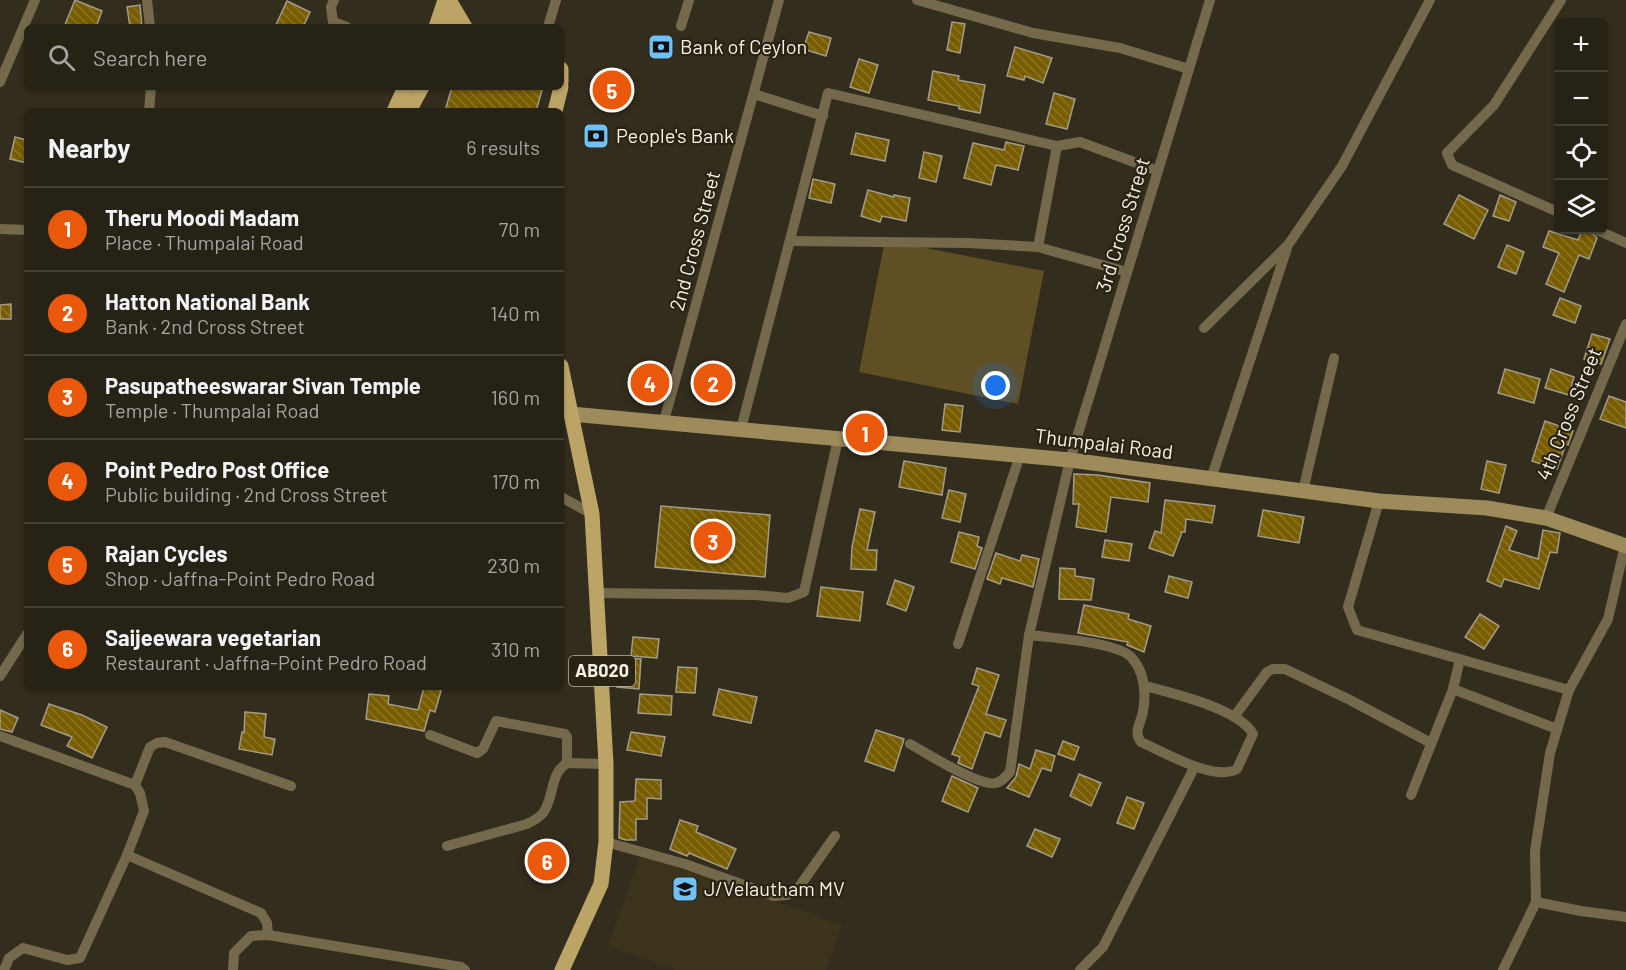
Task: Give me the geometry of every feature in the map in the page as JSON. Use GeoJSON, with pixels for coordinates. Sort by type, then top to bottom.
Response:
{"type":"FeatureCollection","features":[{"type":"Feature","properties":{"kind":"main road"},"geometry":{"type":"LineString","coordinates":[[437,24],[447,0]]}},
{"type":"Feature","properties":{"kind":"main road"},"geometry":{"type":"LineString","coordinates":[[447,0],[449,24]]}},
{"type":"Feature","properties":{"kind":"main road"},"geometry":{"type":"LineString","coordinates":[[447,0],[463,24]]}},
{"type":"Feature","properties":{"kind":"main road"},"geometry":{"type":"LineString","coordinates":[[395,108],[404,90]]}},
{"type":"Feature","properties":{"kind":"main road"},"geometry":{"type":"LineString","coordinates":[[411,108],[420,90]]}},
{"type":"Feature","properties":{"kind":"main road"},"geometry":{"type":"LineString","coordinates":[[556,108],[560,90]]}},
{"type":"Feature","properties":{"kind":"main road","name":"AB020"},"geometry":{"type":"LineString","coordinates":[[562,970],[601,884],[606,842],[606,764],[592,514],[564,380]]}},
{"type":"Feature","properties":{"kind":"street"},"geometry":{"type":"LineString","coordinates":[[25,24],[35,0]]}},
{"type":"Feature","properties":{"kind":"street"},"geometry":{"type":"LineString","coordinates":[[147,0],[150,24]]}},
{"type":"Feature","properties":{"kind":"street"},"geometry":{"type":"LineString","coordinates":[[334,0],[331,7],[333,22],[339,24]]}},
{"type":"Feature","properties":{"kind":"street"},"geometry":{"type":"LineString","coordinates":[[549,24],[556,0]]}},
{"type":"Feature","properties":{"kind":"street"},"geometry":{"type":"LineString","coordinates":[[681,26],[689,0]]}},
{"type":"Feature","properties":{"kind":"street","name":"2nd Cross Street"},"geometry":{"type":"LineString","coordinates":[[664,421],[779,0]]}},
{"type":"Feature","properties":{"kind":"street"},"geometry":{"type":"LineString","coordinates":[[917,0],[1034,33],[1120,48],[1189,69]]}},
{"type":"Feature","properties":{"kind":"street","name":"3rd Cross Street"},"geometry":{"type":"LineString","coordinates":[[910,744],[958,771],[992,784],[1001,782],[1010,771],[1029,635],[1070,460],[1210,0]]}},
{"type":"Feature","properties":{"kind":"street"},"geometry":{"type":"LineString","coordinates":[[1204,328],[1288,245],[1342,166],[1430,0]]}},
{"type":"Feature","properties":{"kind":"street"},"geometry":{"type":"LineString","coordinates":[[1554,210],[1452,165],[1447,153],[1494,105],[1560,0]]}},
{"type":"Feature","properties":{"kind":"street"},"geometry":{"type":"LineString","coordinates":[[0,82],[24,26]]}},
{"type":"Feature","properties":{"kind":"street"},"geometry":{"type":"LineString","coordinates":[[148,108],[151,90]]}},
{"type":"Feature","properties":{"kind":"street"},"geometry":{"type":"LineString","coordinates":[[741,429],[828,93],[1057,146],[1080,142],[1158,171]]}},
{"type":"Feature","properties":{"kind":"street"},"geometry":{"type":"LineString","coordinates":[[753,94],[823,116]]}},
{"type":"Feature","properties":{"kind":"street"},"geometry":{"type":"LineString","coordinates":[[1038,247],[1057,146]]}},
{"type":"Feature","properties":{"kind":"street"},"geometry":{"type":"LineString","coordinates":[[0,229],[24,230]]}},
{"type":"Feature","properties":{"kind":"street"},"geometry":{"type":"LineString","coordinates":[[1606,234],[1626,243]]}},
{"type":"Feature","properties":{"kind":"street"},"geometry":{"type":"LineString","coordinates":[[790,242],[968,243],[1038,247],[1127,273]]}},
{"type":"Feature","properties":{"kind":"street"},"geometry":{"type":"LineString","coordinates":[[1212,479],[1288,245]]}},
{"type":"Feature","properties":{"kind":"street","name":"4th Cross Street"},"geometry":{"type":"LineString","coordinates":[[1546,518],[1626,324]]}},
{"type":"Feature","properties":{"kind":"street"},"geometry":{"type":"LineString","coordinates":[[1303,491],[1334,358]]}},
{"type":"Feature","properties":{"kind":"street","name":"Thumpalai Road"},"geometry":{"type":"LineString","coordinates":[[571,414],[1070,460],[1379,501],[1487,508],[1546,518],[1625,546]]}},
{"type":"Feature","properties":{"kind":"street"},"geometry":{"type":"LineString","coordinates":[[598,593],[788,597],[804,592],[838,439]]}},
{"type":"Feature","properties":{"kind":"street"},"geometry":{"type":"LineString","coordinates":[[958,644],[1020,455]]}},
{"type":"Feature","properties":{"kind":"street"},"geometry":{"type":"LineString","coordinates":[[564,499],[592,514]]}},
{"type":"Feature","properties":{"kind":"street"},"geometry":{"type":"LineString","coordinates":[[1379,501],[1348,607],[1357,630],[1569,690]]}},
{"type":"Feature","properties":{"kind":"street"},"geometry":{"type":"LineString","coordinates":[[1503,970],[1536,902],[1535,852],[1550,753],[1569,690],[1608,619],[1625,546]]}},
{"type":"Feature","properties":{"kind":"street"},"geometry":{"type":"LineString","coordinates":[[1029,635],[1106,645],[1131,657],[1138,667],[1145,686],[1143,712],[1137,731],[1141,742],[1195,766],[1224,774],[1237,770],[1253,734],[1250,727],[1192,698],[1145,686]]}},
{"type":"Feature","properties":{"kind":"street"},"geometry":{"type":"LineString","coordinates":[[0,676],[24,639]]}},
{"type":"Feature","properties":{"kind":"street"},"geometry":{"type":"LineString","coordinates":[[1411,795],[1453,688],[1460,659]]}},
{"type":"Feature","properties":{"kind":"street"},"geometry":{"type":"LineString","coordinates":[[1234,717],[1267,672],[1273,669],[1285,669],[1431,742]]}},
{"type":"Feature","properties":{"kind":"street"},"geometry":{"type":"LineString","coordinates":[[1453,688],[1557,729]]}},
{"type":"Feature","properties":{"kind":"street"},"geometry":{"type":"LineString","coordinates":[[430,735],[477,753],[483,749],[496,721],[565,734],[567,763]]}},
{"type":"Feature","properties":{"kind":"street"},"geometry":{"type":"LineString","coordinates":[[0,736],[135,785],[140,793],[144,811],[127,855],[80,958],[67,960],[23,948],[9,958],[4,970]]}},
{"type":"Feature","properties":{"kind":"street"},"geometry":{"type":"LineString","coordinates":[[135,785],[150,747],[165,742],[291,786]]}},
{"type":"Feature","properties":{"kind":"street"},"geometry":{"type":"LineString","coordinates":[[447,846],[527,824],[537,819],[544,812],[556,773],[567,763],[606,764]]}},
{"type":"Feature","properties":{"kind":"street"},"geometry":{"type":"LineString","coordinates":[[1080,970],[1103,947],[1195,766]]}},
{"type":"Feature","properties":{"kind":"street"},"geometry":{"type":"LineString","coordinates":[[606,842],[685,864],[774,896],[787,895],[799,887],[835,836]]}},
{"type":"Feature","properties":{"kind":"street"},"geometry":{"type":"LineString","coordinates":[[127,855],[261,913],[267,922],[268,935]]}},
{"type":"Feature","properties":{"kind":"street"},"geometry":{"type":"LineString","coordinates":[[1536,902],[1581,912],[1626,917]]}},
{"type":"Feature","properties":{"kind":"street"},"geometry":{"type":"LineString","coordinates":[[233,970],[234,953],[251,936],[268,935],[460,967],[465,970]]}},
{"type":"Feature","properties":{"kind":"shaded area"},"geometry":{"type":"Polygon","coordinates":[[[885,240],[1044,271],[1018,404],[859,372],[885,240]]]}},
{"type":"Feature","properties":{"kind":"shaded area","name":"J/Velautham MV"},"geometry":{"type":"Polygon","coordinates":[[[641,854],[842,925],[826,970],[676,970],[608,946],[641,854]]]}},
{"type":"Feature","properties":{"kind":"building"},"geometry":{"type":"Polygon","coordinates":[[[75,0],[102,11],[97,24],[65,24],[75,0]]]}},
{"type":"Feature","properties":{"kind":"building"},"geometry":{"type":"Polygon","coordinates":[[[287,1],[310,12],[304,24],[276,24],[287,1]]]}},
{"type":"Feature","properties":{"kind":"building"},"geometry":{"type":"Polygon","coordinates":[[[140,5],[142,24],[130,24],[127,7],[140,5]]]}},
{"type":"Feature","properties":{"kind":"building"},"geometry":{"type":"Polygon","coordinates":[[[952,22],[965,24],[960,53],[947,50],[952,22]]]}},
{"type":"Feature","properties":{"kind":"building"},"geometry":{"type":"Polygon","coordinates":[[[809,32],[831,38],[826,56],[803,49],[809,32]]]}},
{"type":"Feature","properties":{"kind":"building"},"geometry":{"type":"Polygon","coordinates":[[[1015,47],[1052,58],[1043,83],[1025,76],[1024,80],[1007,76],[1015,47]]]}},
{"type":"Feature","properties":{"kind":"building"},"geometry":{"type":"Polygon","coordinates":[[[859,59],[878,65],[869,93],[850,87],[859,59]]]}},
{"type":"Feature","properties":{"kind":"building"},"geometry":{"type":"Polygon","coordinates":[[[933,71],[959,76],[958,80],[985,85],[980,113],[928,100],[933,71]]]}},
{"type":"Feature","properties":{"kind":"building"},"geometry":{"type":"Polygon","coordinates":[[[451,90],[542,90],[537,108],[446,108],[451,90]]]}},
{"type":"Feature","properties":{"kind":"building"},"geometry":{"type":"Polygon","coordinates":[[[1054,93],[1075,99],[1067,129],[1046,124],[1054,93]]]}},
{"type":"Feature","properties":{"kind":"building"},"geometry":{"type":"Polygon","coordinates":[[[856,133],[889,140],[885,161],[851,154],[856,133]]]}},
{"type":"Feature","properties":{"kind":"building"},"geometry":{"type":"Polygon","coordinates":[[[15,137],[24,139],[24,162],[10,159],[15,137]]]}},
{"type":"Feature","properties":{"kind":"building"},"geometry":{"type":"Polygon","coordinates":[[[1006,142],[1024,146],[1018,170],[996,165],[991,185],[964,178],[973,143],[1004,150],[1006,142]]]}},
{"type":"Feature","properties":{"kind":"building"},"geometry":{"type":"Polygon","coordinates":[[[924,152],[942,156],[936,182],[919,178],[924,152]]]}},
{"type":"Feature","properties":{"kind":"building"},"geometry":{"type":"Polygon","coordinates":[[[813,179],[835,184],[831,203],[809,198],[813,179]]]}},
{"type":"Feature","properties":{"kind":"building"},"geometry":{"type":"Polygon","coordinates":[[[868,190],[894,197],[894,195],[910,198],[906,221],[882,216],[880,222],[861,216],[868,190]]]}},
{"type":"Feature","properties":{"kind":"building"},"geometry":{"type":"Polygon","coordinates":[[[1459,195],[1488,210],[1474,239],[1444,224],[1459,195]]]}},
{"type":"Feature","properties":{"kind":"building"},"geometry":{"type":"Polygon","coordinates":[[[1500,195],[1516,202],[1509,221],[1493,216],[1500,195]]]}},
{"type":"Feature","properties":{"kind":"building"},"geometry":{"type":"Polygon","coordinates":[[[1549,231],[1578,240],[1580,234],[1593,234],[1597,238],[1589,259],[1579,255],[1564,292],[1546,284],[1559,253],[1543,247],[1549,231]]]}},
{"type":"Feature","properties":{"kind":"building"},"geometry":{"type":"Polygon","coordinates":[[[1507,245],[1524,252],[1516,274],[1498,267],[1507,245]]]}},
{"type":"Feature","properties":{"kind":"building"},"geometry":{"type":"Polygon","coordinates":[[[1560,298],[1581,306],[1575,323],[1553,315],[1560,298]]]}},
{"type":"Feature","properties":{"kind":"building"},"geometry":{"type":"Polygon","coordinates":[[[11,304],[11,319],[0,319],[0,305],[11,304]]]}},
{"type":"Feature","properties":{"kind":"building"},"geometry":{"type":"Polygon","coordinates":[[[1592,334],[1610,339],[1601,364],[1584,359],[1592,334]]]}},
{"type":"Feature","properties":{"kind":"building"},"geometry":{"type":"Polygon","coordinates":[[[1505,369],[1540,379],[1534,403],[1498,393],[1505,369]]]}},
{"type":"Feature","properties":{"kind":"building"},"geometry":{"type":"Polygon","coordinates":[[[1551,369],[1574,377],[1569,395],[1545,388],[1551,369]]]}},
{"type":"Feature","properties":{"kind":"building"},"geometry":{"type":"Polygon","coordinates":[[[1609,396],[1626,402],[1626,428],[1600,419],[1609,396]]]}},
{"type":"Feature","properties":{"kind":"building"},"geometry":{"type":"Polygon","coordinates":[[[945,404],[963,406],[960,432],[942,430],[945,404]]]}},
{"type":"Feature","properties":{"kind":"building"},"geometry":{"type":"Polygon","coordinates":[[[1545,421],[1573,431],[1557,469],[1532,461],[1545,421]]]}},
{"type":"Feature","properties":{"kind":"building"},"geometry":{"type":"Polygon","coordinates":[[[904,461],[946,468],[942,495],[899,487],[904,461]]]}},
{"type":"Feature","properties":{"kind":"building"},"geometry":{"type":"Polygon","coordinates":[[[1487,461],[1506,465],[1499,493],[1481,489],[1487,461]]]}},
{"type":"Feature","properties":{"kind":"building"},"geometry":{"type":"Polygon","coordinates":[[[1074,474],[1098,475],[1150,483],[1148,502],[1111,497],[1106,532],[1076,527],[1079,504],[1073,504],[1074,474]]]}},
{"type":"Feature","properties":{"kind":"building"},"geometry":{"type":"Polygon","coordinates":[[[949,490],[966,494],[960,522],[942,518],[949,490]]]}},
{"type":"Feature","properties":{"kind":"building"},"geometry":{"type":"Polygon","coordinates":[[[1165,500],[1215,506],[1212,523],[1186,519],[1185,532],[1182,532],[1173,556],[1149,548],[1155,531],[1161,533],[1165,500]]]}},
{"type":"Feature","properties":{"kind":"building"},"geometry":{"type":"Polygon","coordinates":[[[661,506],[770,515],[765,577],[655,567],[661,506]]]}},
{"type":"Feature","properties":{"kind":"building"},"geometry":{"type":"Polygon","coordinates":[[[860,509],[875,512],[867,550],[877,550],[876,570],[851,569],[852,547],[860,509]]]}},
{"type":"Feature","properties":{"kind":"building"},"geometry":{"type":"Polygon","coordinates":[[[1263,510],[1304,517],[1299,543],[1258,536],[1263,510]]]}},
{"type":"Feature","properties":{"kind":"building"},"geometry":{"type":"Polygon","coordinates":[[[1506,526],[1517,531],[1509,550],[1538,559],[1543,530],[1560,533],[1557,553],[1550,552],[1539,589],[1504,579],[1501,587],[1487,581],[1506,526]]]}},
{"type":"Feature","properties":{"kind":"building"},"geometry":{"type":"Polygon","coordinates":[[[959,532],[979,537],[977,546],[982,548],[975,569],[951,562],[959,532]]]}},
{"type":"Feature","properties":{"kind":"building"},"geometry":{"type":"Polygon","coordinates":[[[1105,540],[1132,544],[1129,561],[1102,557],[1105,540]]]}},
{"type":"Feature","properties":{"kind":"building"},"geometry":{"type":"Polygon","coordinates":[[[996,553],[1020,561],[1022,555],[1039,559],[1033,587],[1002,578],[1000,584],[987,579],[996,553]]]}},
{"type":"Feature","properties":{"kind":"building"},"geometry":{"type":"Polygon","coordinates":[[[1060,568],[1075,569],[1075,576],[1094,579],[1091,600],[1059,599],[1060,568]]]}},
{"type":"Feature","properties":{"kind":"building"},"geometry":{"type":"Polygon","coordinates":[[[1169,576],[1192,582],[1188,598],[1165,592],[1169,576]]]}},
{"type":"Feature","properties":{"kind":"building"},"geometry":{"type":"Polygon","coordinates":[[[895,580],[914,587],[906,611],[887,604],[895,580]]]}},
{"type":"Feature","properties":{"kind":"building"},"geometry":{"type":"Polygon","coordinates":[[[821,587],[863,592],[860,621],[817,616],[821,587]]]}},
{"type":"Feature","properties":{"kind":"building"},"geometry":{"type":"Polygon","coordinates":[[[1084,605],[1129,614],[1128,619],[1151,626],[1144,652],[1127,645],[1128,642],[1078,633],[1084,605]]]}},
{"type":"Feature","properties":{"kind":"building"},"geometry":{"type":"Polygon","coordinates":[[[1480,614],[1499,626],[1484,649],[1465,637],[1480,614]]]}},
{"type":"Feature","properties":{"kind":"building"},"geometry":{"type":"Polygon","coordinates":[[[633,637],[659,639],[657,658],[631,656],[633,637]]]}},
{"type":"Feature","properties":{"kind":"building"},"geometry":{"type":"Polygon","coordinates":[[[619,658],[641,659],[639,689],[617,687],[619,658]]]}},
{"type":"Feature","properties":{"kind":"building"},"geometry":{"type":"Polygon","coordinates":[[[678,667],[697,668],[695,693],[676,692],[678,667]]]}},
{"type":"Feature","properties":{"kind":"building"},"geometry":{"type":"Polygon","coordinates":[[[977,668],[999,675],[986,714],[1006,720],[1000,737],[985,732],[972,769],[958,763],[960,757],[952,754],[979,686],[972,684],[977,668]]]}},
{"type":"Feature","properties":{"kind":"building"},"geometry":{"type":"Polygon","coordinates":[[[719,689],[757,697],[751,723],[713,715],[719,689]]]}},
{"type":"Feature","properties":{"kind":"building"},"geometry":{"type":"Polygon","coordinates":[[[423,690],[441,690],[435,712],[430,710],[424,731],[366,719],[369,694],[389,696],[388,704],[418,710],[423,690]]]}},
{"type":"Feature","properties":{"kind":"building"},"geometry":{"type":"Polygon","coordinates":[[[640,694],[672,696],[671,715],[638,713],[640,694]]]}},
{"type":"Feature","properties":{"kind":"building"},"geometry":{"type":"Polygon","coordinates":[[[49,704],[82,715],[107,727],[92,758],[67,746],[72,737],[41,725],[49,704]]]}},
{"type":"Feature","properties":{"kind":"building"},"geometry":{"type":"Polygon","coordinates":[[[0,710],[18,718],[12,732],[0,729],[0,710]]]}},
{"type":"Feature","properties":{"kind":"building"},"geometry":{"type":"Polygon","coordinates":[[[245,712],[266,714],[264,737],[275,739],[272,755],[239,749],[242,732],[244,733],[245,712]]]}},
{"type":"Feature","properties":{"kind":"building"},"geometry":{"type":"Polygon","coordinates":[[[876,730],[904,739],[894,771],[865,761],[876,730]]]}},
{"type":"Feature","properties":{"kind":"building"},"geometry":{"type":"Polygon","coordinates":[[[631,732],[665,737],[661,756],[627,750],[631,732]]]}},
{"type":"Feature","properties":{"kind":"building"},"geometry":{"type":"Polygon","coordinates":[[[1063,741],[1079,747],[1074,760],[1058,754],[1063,741]]]}},
{"type":"Feature","properties":{"kind":"building"},"geometry":{"type":"Polygon","coordinates":[[[1036,750],[1055,756],[1051,771],[1042,768],[1029,797],[1007,788],[1016,777],[1019,764],[1030,769],[1036,750]]]}},
{"type":"Feature","properties":{"kind":"building"},"geometry":{"type":"Polygon","coordinates":[[[1079,774],[1101,783],[1091,806],[1070,796],[1079,774]]]}},
{"type":"Feature","properties":{"kind":"building"},"geometry":{"type":"Polygon","coordinates":[[[952,776],[978,788],[968,812],[942,801],[952,776]]]}},
{"type":"Feature","properties":{"kind":"building"},"geometry":{"type":"Polygon","coordinates":[[[636,779],[661,780],[661,799],[647,798],[647,819],[636,819],[636,840],[626,840],[619,838],[620,802],[635,801],[636,779]]]}},
{"type":"Feature","properties":{"kind":"building"},"geometry":{"type":"Polygon","coordinates":[[[1127,797],[1144,803],[1134,829],[1117,823],[1127,797]]]}},
{"type":"Feature","properties":{"kind":"building"},"geometry":{"type":"Polygon","coordinates":[[[680,820],[698,826],[696,832],[736,849],[727,869],[689,853],[687,856],[670,849],[680,820]]]}},
{"type":"Feature","properties":{"kind":"building"},"geometry":{"type":"Polygon","coordinates":[[[1035,829],[1060,839],[1052,857],[1027,846],[1035,829]]]}},
{"type":"Feature","properties":{"kind":"place","name":"Bank of Ceylon"},"geometry":{"type":"Point","coordinates":[661,47]}},
{"type":"Feature","properties":{"kind":"place","name":"Rajan Cycles"},"geometry":{"type":"Point","coordinates":[612,90]}},
{"type":"Feature","properties":{"kind":"place","name":"People's Bank"},"geometry":{"type":"Point","coordinates":[596,136]}},
{"type":"Feature","properties":{"kind":"place","name":"Point Pedro Post Office"},"geometry":{"type":"Point","coordinates":[650,383]}},
{"type":"Feature","properties":{"kind":"place","name":"Hatton National Bank"},"geometry":{"type":"Point","coordinates":[713,383]}},
{"type":"Feature","properties":{"kind":"place","name":"Theru Moodi Madam"},"geometry":{"type":"Point","coordinates":[865,433]}},
{"type":"Feature","properties":{"kind":"place","name":"Pasupatheeswarar Sivan Temple"},"geometry":{"type":"Point","coordinates":[713,541]}},
{"type":"Feature","properties":{"kind":"place","name":"Saijeewara vegetarian"},"geometry":{"type":"Point","coordinates":[547,861]}},
{"type":"Feature","properties":{"kind":"place","name":"J/Velautham MV"},"geometry":{"type":"Point","coordinates":[685,889]}}]}
